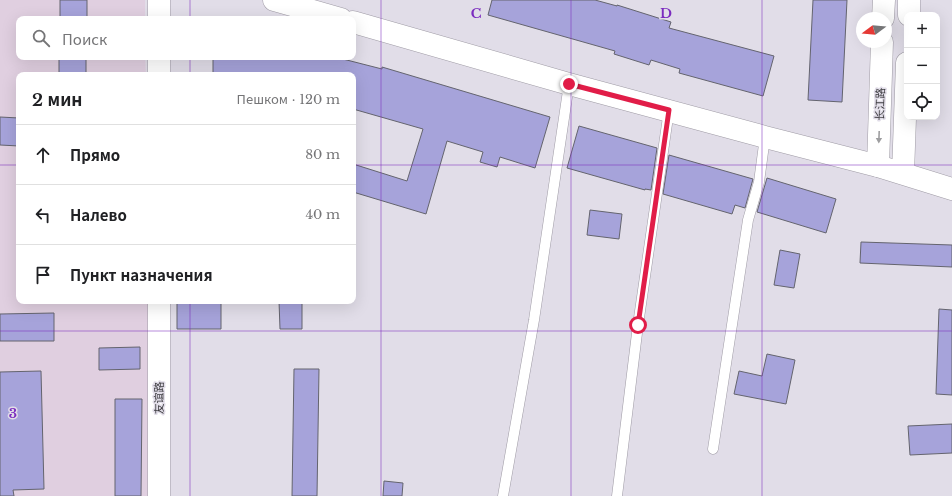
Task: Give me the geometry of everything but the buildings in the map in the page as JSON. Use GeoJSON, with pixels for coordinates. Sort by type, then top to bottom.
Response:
{"type":"FeatureCollection","features":[{"type":"Feature","properties":{"kind":"street"},"geometry":{"type":"LineString","coordinates":[[159,0],[159,16]]}},
{"type":"Feature","properties":{"kind":"street"},"geometry":{"type":"LineString","coordinates":[[274,0],[330,16]]}},
{"type":"Feature","properties":{"kind":"street"},"geometry":{"type":"LineString","coordinates":[[883,12],[884,0]]}},
{"type":"Feature","properties":{"kind":"street"},"geometry":{"type":"LineString","coordinates":[[909,0],[909,12]]}},
{"type":"Feature","properties":{"kind":"street"},"geometry":{"type":"LineString","coordinates":[[356,23],[569,84],[878,166],[952,189]]}},
{"type":"Feature","properties":{"kind":"street","name":"长江路"},"geometry":{"type":"LineString","coordinates":[[878,166],[882,48]]}},
{"type":"Feature","properties":{"kind":"street"},"geometry":{"type":"LineString","coordinates":[[159,60],[159,72]]}},
{"type":"Feature","properties":{"kind":"street"},"geometry":{"type":"LineString","coordinates":[[903,173],[906,84]]}},
{"type":"Feature","properties":{"kind":"street","name":"友谊路"},"geometry":{"type":"LineString","coordinates":[[159,304],[159,496]]}},
{"type":"Feature","properties":{"kind":"lane"},"geometry":{"type":"LineString","coordinates":[[503,496],[534,320],[569,84]]}},
{"type":"Feature","properties":{"kind":"lane"},"geometry":{"type":"LineString","coordinates":[[617,496],[638,325],[669,110]]}},
{"type":"Feature","properties":{"kind":"lane"},"geometry":{"type":"LineString","coordinates":[[713,449],[748,220],[759,182],[765,137]]}},
{"type":"Feature","properties":{"kind":"shaded area"},"geometry":{"type":"Polygon","coordinates":[[[0,0],[145,0],[145,16],[16,16],[16,60],[145,60],[146,72],[16,72],[16,304],[149,304],[151,496],[0,496],[0,0]]]}},
{"type":"Feature","properties":{"kind":"route"},"geometry":{"type":"LineString","coordinates":[[569,84],[669,110],[638,325]]}}]}
